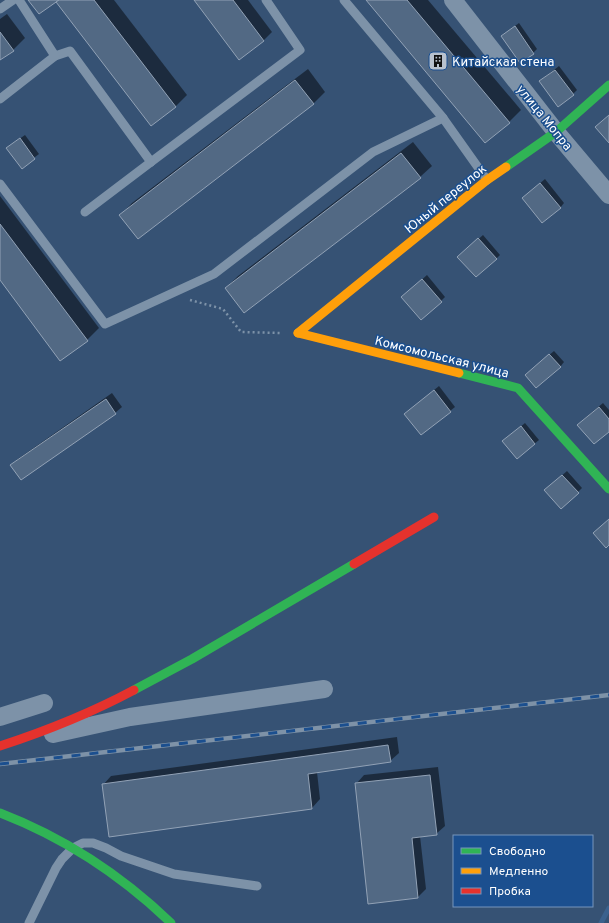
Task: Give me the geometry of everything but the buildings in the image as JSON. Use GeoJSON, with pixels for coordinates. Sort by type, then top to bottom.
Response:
{"type":"FeatureCollection","features":[{"type":"Feature","properties":{"kind":"street","name":"улица Мопра"},"geometry":{"type":"LineString","coordinates":[[453,0],[556,132],[609,195]]}},
{"type":"Feature","properties":{"kind":"street","name":"Юный переулок"},"geometry":{"type":"LineString","coordinates":[[298,333],[487,180],[556,132],[609,85]]}},
{"type":"Feature","properties":{"kind":"street","name":"Комсомольская улица"},"geometry":{"type":"LineString","coordinates":[[298,333],[518,388],[609,489]]}},
{"type":"Feature","properties":{"kind":"street"},"geometry":{"type":"LineString","coordinates":[[0,746],[28,737],[104,706],[156,680],[434,517]]}},
{"type":"Feature","properties":{"kind":"street"},"geometry":{"type":"LineString","coordinates":[[0,746],[130,717],[324,689]]}},
{"type":"Feature","properties":{"kind":"street"},"geometry":{"type":"LineString","coordinates":[[0,717],[44,703]]}},
{"type":"Feature","properties":{"kind":"street"},"geometry":{"type":"LineString","coordinates":[[0,813],[35,828],[90,857],[139,893],[170,923]]}},
{"type":"Feature","properties":{"kind":"lane"},"geometry":{"type":"LineString","coordinates":[[0,9],[13,0]]}},
{"type":"Feature","properties":{"kind":"lane"},"geometry":{"type":"LineString","coordinates":[[18,0],[55,56]]}},
{"type":"Feature","properties":{"kind":"lane"},"geometry":{"type":"LineString","coordinates":[[85,212],[300,50],[266,0]]}},
{"type":"Feature","properties":{"kind":"lane"},"geometry":{"type":"LineString","coordinates":[[344,0],[443,118],[487,180]]}},
{"type":"Feature","properties":{"kind":"lane"},"geometry":{"type":"LineString","coordinates":[[0,99],[55,56],[70,51],[151,162]]}},
{"type":"Feature","properties":{"kind":"lane"},"geometry":{"type":"LineString","coordinates":[[0,184],[105,324],[214,274],[373,152],[443,118]]}},
{"type":"Feature","properties":{"kind":"lane"},"geometry":{"type":"LineString","coordinates":[[29,923],[56,868],[62,859],[73,848],[83,843],[93,843],[121,856],[174,874],[257,886]]}},
{"type":"Feature","properties":{"kind":"path"},"geometry":{"type":"LineString","coordinates":[[170,294],[223,309],[241,332],[298,333]]}},
{"type":"Feature","properties":{"kind":"waterway"},"geometry":{"type":"LineString","coordinates":[[601,923],[609,908]]}},
{"type":"Feature","properties":{"kind":"railway"},"geometry":{"type":"LineString","coordinates":[[0,764],[609,695]]}},
{"type":"Feature","properties":{"kind":"traffic: fast"},"geometry":{"type":"LineString","coordinates":[[506,167],[556,132],[609,85]]}},
{"type":"Feature","properties":{"kind":"traffic: fast"},"geometry":{"type":"LineString","coordinates":[[459,373],[518,388],[609,489]]}},
{"type":"Feature","properties":{"kind":"traffic: fast"},"geometry":{"type":"LineString","coordinates":[[134,690],[192,659],[354,564]]}},
{"type":"Feature","properties":{"kind":"traffic: fast"},"geometry":{"type":"LineString","coordinates":[[0,813],[47,834],[91,859],[132,889],[171,923]]}},
{"type":"Feature","properties":{"kind":"traffic: slow"},"geometry":{"type":"LineString","coordinates":[[298,333],[487,180],[506,167]]}},
{"type":"Feature","properties":{"kind":"traffic: slow"},"geometry":{"type":"LineString","coordinates":[[298,333],[459,373]]}},
{"type":"Feature","properties":{"kind":"traffic: jam"},"geometry":{"type":"LineString","coordinates":[[354,564],[434,517]]}},
{"type":"Feature","properties":{"kind":"traffic: jam"},"geometry":{"type":"LineString","coordinates":[[0,746],[68,721],[134,690]]}},
{"type":"Feature","properties":{"kind":"place","name":"Китайская стена"},"geometry":{"type":"Point","coordinates":[438,61]}}]}
